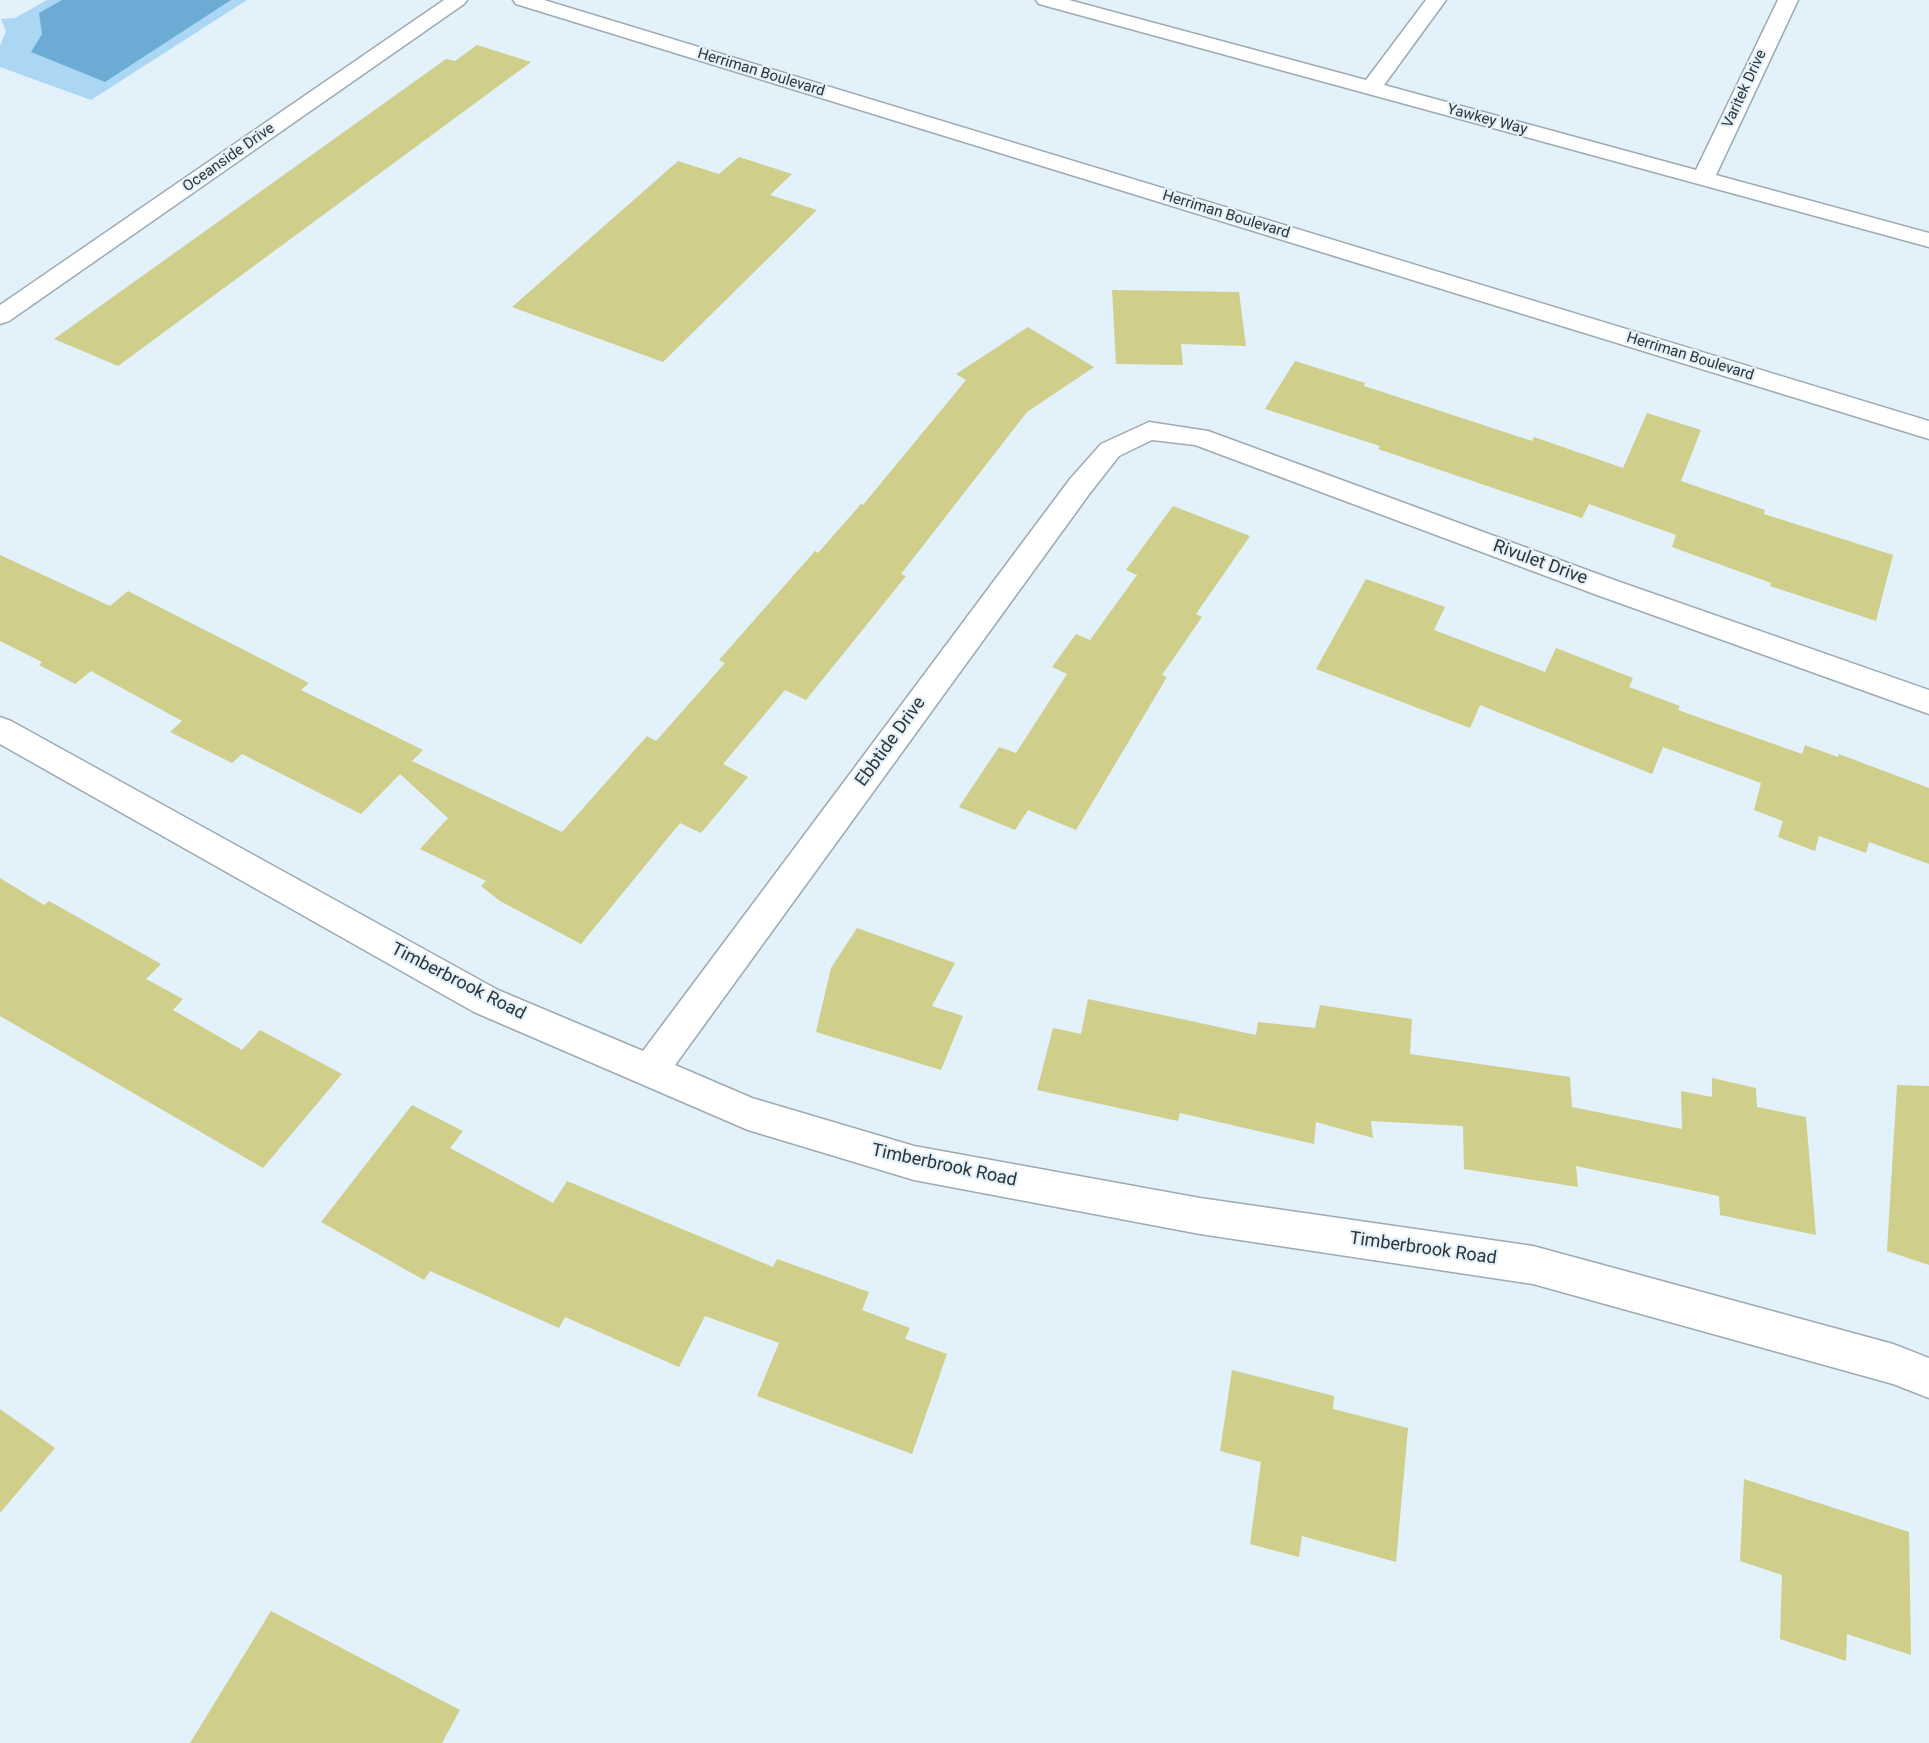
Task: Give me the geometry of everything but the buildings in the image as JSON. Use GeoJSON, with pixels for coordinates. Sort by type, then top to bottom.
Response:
{"type":"FeatureCollection","features":[{"type":"Feature","properties":{"kind":"street","name":"Oceanside Drive"},"geometry":{"type":"LineString","coordinates":[[0,316],[457,0]]}},
{"type":"Feature","properties":{"kind":"street","name":"Herriman Boulevard"},"geometry":{"type":"LineString","coordinates":[[522,0],[1929,430]]}},
{"type":"Feature","properties":{"kind":"street","name":"Yawkey Way"},"geometry":{"type":"LineString","coordinates":[[1046,0],[1082,4],[1371,88],[1929,240]]}},
{"type":"Feature","properties":{"kind":"street"},"geometry":{"type":"LineString","coordinates":[[1371,88],[1436,0]]}},
{"type":"Feature","properties":{"kind":"street","name":"Varitek Drive"},"geometry":{"type":"LineString","coordinates":[[1703,178],[1788,0]]}},
{"type":"Feature","properties":{"kind":"street","name":"Rivulet Drive"},"geometry":{"type":"LineString","coordinates":[[1149,431],[1199,437],[1606,588],[1929,702]]}},
{"type":"Feature","properties":{"kind":"street","name":"Ebbtide Drive"},"geometry":{"type":"LineString","coordinates":[[649,1071],[1080,486],[1110,450],[1149,431]]}},
{"type":"Feature","properties":{"kind":"street","name":"Timberbrook Road"},"geometry":{"type":"LineString","coordinates":[[0,729],[486,1001],[748,1113],[914,1163],[1200,1216],[1533,1265],[1893,1364],[1929,1378]]}},
{"type":"Feature","properties":{"kind":"shaded area"},"geometry":{"type":"Polygon","coordinates":[[[47,0],[247,0],[91,100],[0,67],[0,46],[6,31],[1,19],[15,18],[47,0]]]}},
{"type":"Feature","properties":{"kind":"shaded area"},"geometry":{"type":"Polygon","coordinates":[[[62,0],[231,0],[105,82],[31,52],[42,34],[39,13],[62,0]]]}}]}
